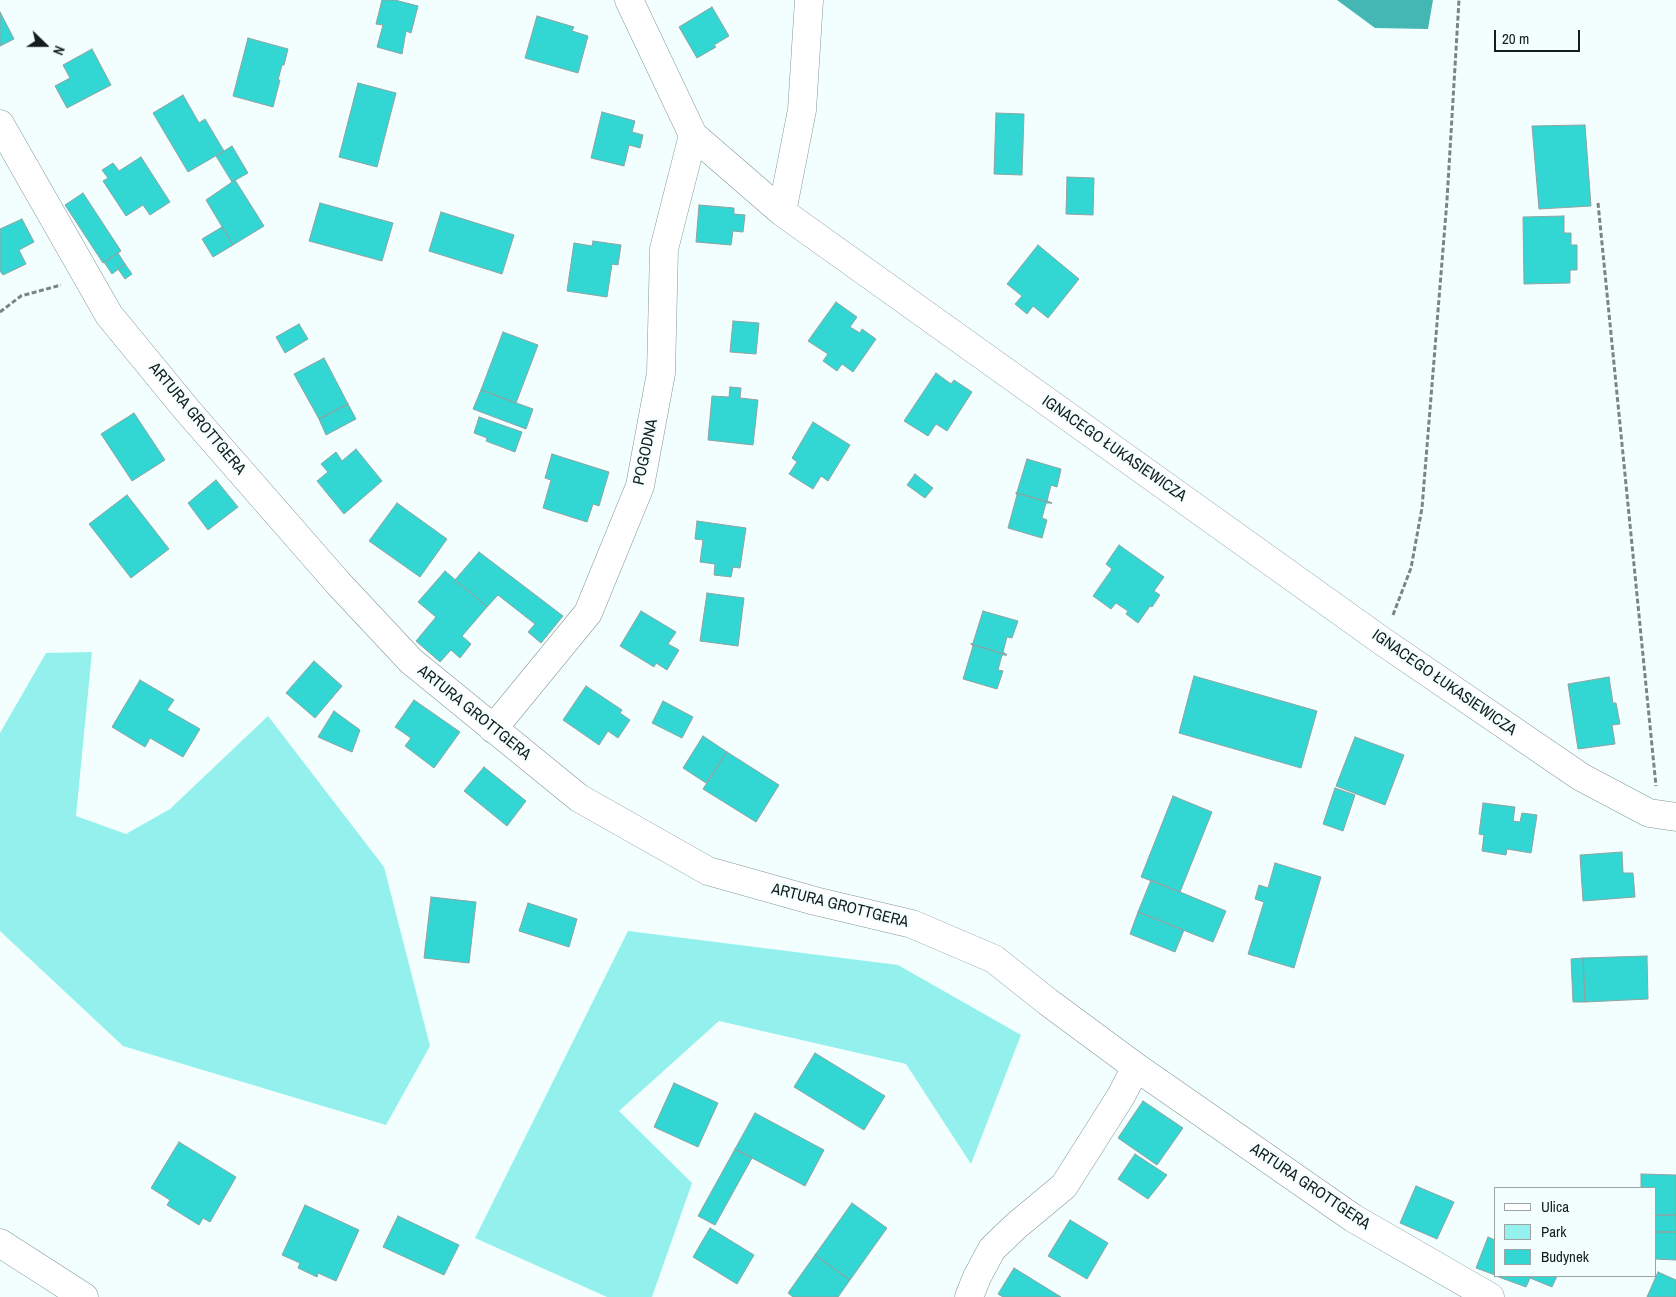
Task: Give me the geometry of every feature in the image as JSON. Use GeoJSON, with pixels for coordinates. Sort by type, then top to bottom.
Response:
{"type":"FeatureCollection","features":[{"type":"Feature","properties":{"kind":"street","name":"IGNACEGO ŁUKASIEWICZA"},"geometry":{"type":"LineString","coordinates":[[629,0],[693,135],[782,212],[1382,641],[1581,777],[1649,812],[1676,817]]}},
{"type":"Feature","properties":{"kind":"street"},"geometry":{"type":"LineString","coordinates":[[782,212],[802,110],[809,0]]}},
{"type":"Feature","properties":{"kind":"street","name":"ARTURA GROTTGERA"},"geometry":{"type":"LineString","coordinates":[[0,124],[109,314],[175,396],[338,583],[411,661],[579,798],[708,871],[815,901],[912,924],[994,959],[1048,1002],[1136,1067],[1353,1218],[1490,1297]]}},
{"type":"Feature","properties":{"kind":"street","name":"POGODNA"},"geometry":{"type":"LineString","coordinates":[[493,729],[588,613],[640,486],[661,373],[664,249],[693,135]]}},
{"type":"Feature","properties":{"kind":"street"},"geometry":{"type":"LineString","coordinates":[[969,1297],[977,1277],[992,1250],[1016,1226],[1064,1186],[1121,1096],[1136,1067]]}},
{"type":"Feature","properties":{"kind":"street"},"geometry":{"type":"LineString","coordinates":[[0,1243],[84,1297]]}},
{"type":"Feature","properties":{"kind":"path"},"geometry":{"type":"LineString","coordinates":[[1382,641],[1411,568],[1422,508],[1447,200],[1459,0]]}},
{"type":"Feature","properties":{"kind":"path"},"geometry":{"type":"LineString","coordinates":[[1598,203],[1657,790],[1649,812]]}},
{"type":"Feature","properties":{"kind":"path"},"geometry":{"type":"LineString","coordinates":[[0,312],[20,296],[88,278]]}},
{"type":"Feature","properties":{"kind":"green space"},"geometry":{"type":"Polygon","coordinates":[[[92,652],[76,816],[126,834],[170,809],[268,716],[384,867],[430,1046],[386,1125],[123,1046],[0,931],[0,733],[46,653],[92,652]]]}},
{"type":"Feature","properties":{"kind":"green space"},"geometry":{"type":"Polygon","coordinates":[[[628,931],[898,965],[1021,1035],[971,1164],[906,1064],[719,1021],[619,1111],[692,1183],[652,1297],[607,1297],[475,1238],[628,931]]]}},
{"type":"Feature","properties":{"kind":"shaded area"},"geometry":{"type":"Polygon","coordinates":[[[1337,0],[1433,0],[1428,29],[1375,28],[1337,0]]]}},
{"type":"Feature","properties":{"kind":"building"},"geometry":{"type":"Polygon","coordinates":[[[382,0],[395,0],[418,6],[411,33],[406,31],[402,54],[377,47],[383,25],[376,24],[382,0]]]}},
{"type":"Feature","properties":{"kind":"building"},"geometry":{"type":"Polygon","coordinates":[[[712,7],[729,36],[714,45],[716,47],[697,58],[679,27],[712,7]]]}},
{"type":"Feature","properties":{"kind":"building"},"geometry":{"type":"Polygon","coordinates":[[[0,12],[14,39],[0,46],[0,12]]]}},
{"type":"Feature","properties":{"kind":"building"},"geometry":{"type":"Polygon","coordinates":[[[537,16],[574,27],[572,31],[588,36],[578,73],[525,58],[537,16]]]}},
{"type":"Feature","properties":{"kind":"building"},"geometry":{"type":"Polygon","coordinates":[[[248,38],[288,49],[278,80],[280,80],[273,107],[233,96],[248,38]]]}},
{"type":"Feature","properties":{"kind":"building"},"geometry":{"type":"Polygon","coordinates":[[[92,49],[111,85],[67,108],[55,86],[70,78],[63,65],[92,49]]]}},
{"type":"Feature","properties":{"kind":"building"},"geometry":{"type":"Polygon","coordinates":[[[358,83],[396,93],[377,167],[339,157],[358,83]]]}},
{"type":"Feature","properties":{"kind":"building"},"geometry":{"type":"Polygon","coordinates":[[[183,95],[199,123],[205,119],[224,151],[188,172],[153,113],[183,95]]]}},
{"type":"Feature","properties":{"kind":"building"},"geometry":{"type":"Polygon","coordinates":[[[602,112],[635,121],[632,132],[643,135],[640,148],[629,145],[624,166],[591,158],[602,112]]]}},
{"type":"Feature","properties":{"kind":"building"},"geometry":{"type":"Polygon","coordinates":[[[996,113],[1024,114],[1022,175],[994,174],[996,113]]]}},
{"type":"Feature","properties":{"kind":"building"},"geometry":{"type":"Polygon","coordinates":[[[1585,125],[1591,206],[1539,209],[1532,126],[1585,125]]]}},
{"type":"Feature","properties":{"kind":"building"},"geometry":{"type":"Polygon","coordinates":[[[232,146],[248,173],[232,182],[216,156],[232,146]]]}},
{"type":"Feature","properties":{"kind":"building"},"geometry":{"type":"Polygon","coordinates":[[[141,157],[170,202],[150,215],[143,205],[126,216],[103,181],[108,178],[102,170],[113,163],[119,171],[141,157]]]}},
{"type":"Feature","properties":{"kind":"building"},"geometry":{"type":"Polygon","coordinates":[[[1067,177],[1094,178],[1093,215],[1066,214],[1067,177]]]}},
{"type":"Feature","properties":{"kind":"building"},"geometry":{"type":"Polygon","coordinates":[[[235,180],[264,226],[233,245],[206,200],[235,180]]]}},
{"type":"Feature","properties":{"kind":"building"},"geometry":{"type":"Polygon","coordinates":[[[83,193],[121,251],[103,263],[65,205],[83,193]]]}},
{"type":"Feature","properties":{"kind":"building"},"geometry":{"type":"Polygon","coordinates":[[[320,203],[393,223],[382,261],[309,241],[320,203]]]}},
{"type":"Feature","properties":{"kind":"building"},"geometry":{"type":"Polygon","coordinates":[[[699,205],[734,208],[734,214],[745,215],[743,232],[733,231],[731,245],[696,242],[699,205]]]}},
{"type":"Feature","properties":{"kind":"building"},"geometry":{"type":"Polygon","coordinates":[[[441,212],[514,235],[502,274],[429,251],[441,212]]]}},
{"type":"Feature","properties":{"kind":"building"},"geometry":{"type":"Polygon","coordinates":[[[1564,216],[1564,233],[1571,233],[1571,245],[1577,245],[1577,270],[1570,270],[1570,283],[1524,284],[1523,217],[1564,216]]]}},
{"type":"Feature","properties":{"kind":"building"},"geometry":{"type":"Polygon","coordinates":[[[22,219],[34,242],[19,250],[26,264],[3,275],[0,271],[0,229],[22,219]]]}},
{"type":"Feature","properties":{"kind":"building"},"geometry":{"type":"Polygon","coordinates":[[[222,227],[233,245],[213,257],[202,239],[222,227]]]}},
{"type":"Feature","properties":{"kind":"building"},"geometry":{"type":"Polygon","coordinates":[[[593,241],[621,245],[618,265],[612,264],[607,297],[567,291],[574,243],[592,246],[593,241]]]}},
{"type":"Feature","properties":{"kind":"building"},"geometry":{"type":"Polygon","coordinates":[[[1038,245],[1079,279],[1048,318],[1033,306],[1027,314],[1015,304],[1022,296],[1007,284],[1038,245]]]}},
{"type":"Feature","properties":{"kind":"building"},"geometry":{"type":"Polygon","coordinates":[[[118,253],[125,264],[112,274],[104,262],[118,253]]]}},
{"type":"Feature","properties":{"kind":"building"},"geometry":{"type":"Polygon","coordinates":[[[125,264],[132,274],[125,279],[118,269],[125,264]]]}},
{"type":"Feature","properties":{"kind":"building"},"geometry":{"type":"Polygon","coordinates":[[[836,302],[857,317],[850,327],[860,333],[862,329],[876,339],[853,372],[842,364],[837,371],[823,361],[828,354],[808,341],[836,302]]]}},
{"type":"Feature","properties":{"kind":"building"},"geometry":{"type":"Polygon","coordinates":[[[733,321],[759,323],[756,354],[730,352],[733,321]]]}},
{"type":"Feature","properties":{"kind":"building"},"geometry":{"type":"Polygon","coordinates":[[[299,324],[308,339],[285,353],[276,337],[299,324]]]}},
{"type":"Feature","properties":{"kind":"building"},"geometry":{"type":"Polygon","coordinates":[[[503,332],[538,345],[516,403],[481,390],[503,332]]]}},
{"type":"Feature","properties":{"kind":"building"},"geometry":{"type":"Polygon","coordinates":[[[324,358],[348,404],[319,419],[294,374],[324,358]]]}},
{"type":"Feature","properties":{"kind":"building"},"geometry":{"type":"Polygon","coordinates":[[[936,373],[951,384],[954,380],[972,392],[947,431],[936,424],[928,436],[904,421],[936,373]]]}},
{"type":"Feature","properties":{"kind":"building"},"geometry":{"type":"Polygon","coordinates":[[[730,387],[741,388],[740,398],[758,400],[753,445],[708,440],[712,396],[729,397],[730,387]]]}},
{"type":"Feature","properties":{"kind":"building"},"geometry":{"type":"Polygon","coordinates":[[[481,390],[533,409],[526,429],[473,409],[481,390]]]}},
{"type":"Feature","properties":{"kind":"building"},"geometry":{"type":"Polygon","coordinates":[[[348,404],[356,419],[326,435],[319,419],[348,404]]]}},
{"type":"Feature","properties":{"kind":"building"},"geometry":{"type":"Polygon","coordinates":[[[134,413],[165,460],[132,481],[101,434],[134,413]]]}},
{"type":"Feature","properties":{"kind":"building"},"geometry":{"type":"Polygon","coordinates":[[[479,417],[522,432],[515,452],[486,441],[487,438],[474,433],[479,417]]]}},
{"type":"Feature","properties":{"kind":"building"},"geometry":{"type":"Polygon","coordinates":[[[813,422],[850,445],[828,481],[821,476],[813,489],[789,474],[797,462],[792,458],[813,422]]]}},
{"type":"Feature","properties":{"kind":"building"},"geometry":{"type":"Polygon","coordinates":[[[356,449],[382,481],[344,514],[317,481],[328,472],[321,464],[336,452],[342,461],[356,449]]]}},
{"type":"Feature","properties":{"kind":"building"},"geometry":{"type":"Polygon","coordinates":[[[552,454],[609,472],[599,506],[593,504],[587,522],[543,508],[551,480],[545,478],[552,454]]]}},
{"type":"Feature","properties":{"kind":"building"},"geometry":{"type":"Polygon","coordinates":[[[1027,459],[1061,469],[1057,487],[1051,485],[1047,501],[1052,503],[1016,493],[1027,459]]]}},
{"type":"Feature","properties":{"kind":"building"},"geometry":{"type":"Polygon","coordinates":[[[915,474],[933,488],[925,498],[907,485],[915,474]]]}},
{"type":"Feature","properties":{"kind":"building"},"geometry":{"type":"Polygon","coordinates":[[[216,480],[238,507],[208,530],[188,503],[216,480]]]}},
{"type":"Feature","properties":{"kind":"building"},"geometry":{"type":"Polygon","coordinates":[[[1016,493],[1052,503],[1046,503],[1042,518],[1047,520],[1042,538],[1008,528],[1016,493]]]}},
{"type":"Feature","properties":{"kind":"building"},"geometry":{"type":"Polygon","coordinates":[[[127,495],[169,549],[131,578],[89,524],[127,495]]]}},
{"type":"Feature","properties":{"kind":"building"},"geometry":{"type":"Polygon","coordinates":[[[397,503],[447,539],[420,577],[369,541],[397,503]]]}},
{"type":"Feature","properties":{"kind":"building"},"geometry":{"type":"Polygon","coordinates":[[[697,521],[746,528],[740,568],[733,567],[731,577],[714,575],[715,564],[700,562],[703,540],[695,539],[697,521]]]}},
{"type":"Feature","properties":{"kind":"building"},"geometry":{"type":"Polygon","coordinates":[[[1119,545],[1164,577],[1154,591],[1160,595],[1138,623],[1126,614],[1128,611],[1116,603],[1111,609],[1093,596],[1112,569],[1106,564],[1119,545]]]}},
{"type":"Feature","properties":{"kind":"building"},"geometry":{"type":"Polygon","coordinates":[[[479,552],[563,616],[541,643],[528,632],[535,624],[498,595],[487,607],[455,580],[479,552]]]}},
{"type":"Feature","properties":{"kind":"building"},"geometry":{"type":"Polygon","coordinates":[[[445,571],[487,607],[462,636],[471,644],[460,658],[451,650],[440,662],[416,641],[436,617],[418,602],[445,571]]]}},
{"type":"Feature","properties":{"kind":"building"},"geometry":{"type":"Polygon","coordinates":[[[707,593],[744,598],[738,646],[700,641],[707,593]]]}},
{"type":"Feature","properties":{"kind":"building"},"geometry":{"type":"Polygon","coordinates":[[[641,611],[676,632],[668,644],[679,650],[667,670],[656,663],[654,667],[620,646],[641,611]]]}},
{"type":"Feature","properties":{"kind":"building"},"geometry":{"type":"Polygon","coordinates":[[[983,611],[1018,621],[1012,638],[1007,637],[1003,652],[1007,655],[971,644],[973,643],[983,611]]]}},
{"type":"Feature","properties":{"kind":"building"},"geometry":{"type":"Polygon","coordinates":[[[971,644],[1007,655],[1002,655],[998,670],[1003,671],[997,689],[963,679],[973,646],[971,644]]]}},
{"type":"Feature","properties":{"kind":"building"},"geometry":{"type":"Polygon","coordinates":[[[314,661],[342,686],[315,718],[286,693],[314,661]]]}},
{"type":"Feature","properties":{"kind":"building"},"geometry":{"type":"Polygon","coordinates":[[[1194,676],[1317,711],[1301,768],[1179,733],[1194,676]]]}},
{"type":"Feature","properties":{"kind":"building"},"geometry":{"type":"Polygon","coordinates":[[[1609,677],[1613,703],[1616,703],[1620,724],[1612,725],[1615,744],[1578,749],[1568,684],[1609,677]]]}},
{"type":"Feature","properties":{"kind":"building"},"geometry":{"type":"Polygon","coordinates":[[[140,680],[174,700],[167,710],[200,729],[183,757],[150,738],[145,747],[112,727],[140,680]]]}},
{"type":"Feature","properties":{"kind":"building"},"geometry":{"type":"Polygon","coordinates":[[[586,686],[622,710],[620,713],[630,720],[618,738],[608,731],[599,745],[563,720],[586,686]]]}},
{"type":"Feature","properties":{"kind":"building"},"geometry":{"type":"Polygon","coordinates":[[[414,700],[460,732],[434,768],[405,746],[411,738],[395,727],[414,700]]]}},
{"type":"Feature","properties":{"kind":"building"},"geometry":{"type":"Polygon","coordinates":[[[663,701],[693,717],[682,738],[652,723],[663,701]]]}},
{"type":"Feature","properties":{"kind":"building"},"geometry":{"type":"Polygon","coordinates":[[[334,711],[360,730],[352,752],[318,737],[334,711]]]}},
{"type":"Feature","properties":{"kind":"building"},"geometry":{"type":"Polygon","coordinates":[[[703,736],[727,752],[706,783],[683,768],[703,736]]]}},
{"type":"Feature","properties":{"kind":"building"},"geometry":{"type":"Polygon","coordinates":[[[1355,737],[1404,755],[1385,805],[1336,786],[1355,737]]]}},
{"type":"Feature","properties":{"kind":"building"},"geometry":{"type":"Polygon","coordinates":[[[727,752],[779,785],[756,822],[703,789],[727,752]]]}},
{"type":"Feature","properties":{"kind":"building"},"geometry":{"type":"Polygon","coordinates":[[[484,767],[526,801],[507,826],[464,791],[484,767]]]}},
{"type":"Feature","properties":{"kind":"building"},"geometry":{"type":"Polygon","coordinates":[[[1335,788],[1355,795],[1343,831],[1323,824],[1335,788]]]}},
{"type":"Feature","properties":{"kind":"building"},"geometry":{"type":"Polygon","coordinates":[[[1173,796],[1212,812],[1180,892],[1141,877],[1173,796]]]}},
{"type":"Feature","properties":{"kind":"building"},"geometry":{"type":"Polygon","coordinates":[[[1483,803],[1515,807],[1513,821],[1520,822],[1522,813],[1537,815],[1531,853],[1507,849],[1506,855],[1482,851],[1484,835],[1479,834],[1483,803]]]}},
{"type":"Feature","properties":{"kind":"building"},"geometry":{"type":"Polygon","coordinates":[[[1622,852],[1623,873],[1633,873],[1635,897],[1583,901],[1580,855],[1622,852]]]}},
{"type":"Feature","properties":{"kind":"building"},"geometry":{"type":"Polygon","coordinates":[[[1275,863],[1321,877],[1294,968],[1248,954],[1264,902],[1255,899],[1259,885],[1268,888],[1275,863]]]}},
{"type":"Feature","properties":{"kind":"building"},"geometry":{"type":"Polygon","coordinates":[[[1151,880],[1226,911],[1213,942],[1138,912],[1151,880]]]}},
{"type":"Feature","properties":{"kind":"building"},"geometry":{"type":"Polygon","coordinates":[[[431,897],[476,902],[469,963],[424,958],[431,897]]]}},
{"type":"Feature","properties":{"kind":"building"},"geometry":{"type":"Polygon","coordinates":[[[528,903],[577,919],[569,947],[519,931],[528,903]]]}},
{"type":"Feature","properties":{"kind":"building"},"geometry":{"type":"Polygon","coordinates":[[[1138,912],[1184,930],[1175,952],[1130,934],[1138,912]]]}},
{"type":"Feature","properties":{"kind":"building"},"geometry":{"type":"Polygon","coordinates":[[[1647,956],[1648,999],[1585,1002],[1583,958],[1647,956]]]}},
{"type":"Feature","properties":{"kind":"building"},"geometry":{"type":"Polygon","coordinates":[[[1583,958],[1585,1002],[1573,1002],[1571,959],[1583,958]]]}},
{"type":"Feature","properties":{"kind":"building"},"geometry":{"type":"Polygon","coordinates":[[[815,1053],[885,1096],[864,1130],[794,1087],[815,1053]]]}},
{"type":"Feature","properties":{"kind":"building"},"geometry":{"type":"Polygon","coordinates":[[[674,1083],[718,1103],[698,1147],[654,1127],[674,1083]]]}},
{"type":"Feature","properties":{"kind":"building"},"geometry":{"type":"Polygon","coordinates":[[[1143,1101],[1183,1128],[1157,1165],[1118,1138],[1143,1101]]]}},
{"type":"Feature","properties":{"kind":"building"},"geometry":{"type":"Polygon","coordinates":[[[755,1113],[824,1150],[805,1186],[735,1149],[755,1113]]]}},
{"type":"Feature","properties":{"kind":"building"},"geometry":{"type":"Polygon","coordinates":[[[179,1142],[236,1177],[210,1222],[203,1218],[199,1225],[167,1205],[170,1200],[151,1188],[179,1142]]]}},
{"type":"Feature","properties":{"kind":"building"},"geometry":{"type":"Polygon","coordinates":[[[735,1149],[752,1158],[715,1225],[698,1216],[735,1149]]]}},
{"type":"Feature","properties":{"kind":"building"},"geometry":{"type":"Polygon","coordinates":[[[1135,1154],[1167,1175],[1148,1199],[1118,1179],[1135,1154]]]}},
{"type":"Feature","properties":{"kind":"building"},"geometry":{"type":"Polygon","coordinates":[[[1641,1174],[1676,1175],[1676,1215],[1656,1215],[1656,1187],[1641,1187],[1641,1174]]]}},
{"type":"Feature","properties":{"kind":"building"},"geometry":{"type":"Polygon","coordinates":[[[1416,1186],[1454,1202],[1437,1239],[1400,1223],[1416,1186]]]}},
{"type":"Feature","properties":{"kind":"building"},"geometry":{"type":"Polygon","coordinates":[[[852,1203],[887,1228],[850,1280],[815,1255],[852,1203]]]}},
{"type":"Feature","properties":{"kind":"building"},"geometry":{"type":"Polygon","coordinates":[[[305,1205],[359,1230],[336,1281],[318,1273],[317,1277],[298,1268],[300,1263],[282,1255],[305,1205]]]}},
{"type":"Feature","properties":{"kind":"building"},"geometry":{"type":"Polygon","coordinates":[[[1656,1215],[1676,1215],[1676,1232],[1656,1232],[1656,1215]]]}},
{"type":"Feature","properties":{"kind":"building"},"geometry":{"type":"Polygon","coordinates":[[[398,1216],[459,1245],[444,1275],[383,1247],[398,1216]]]}},
{"type":"Feature","properties":{"kind":"building"},"geometry":{"type":"Polygon","coordinates":[[[1070,1220],[1108,1243],[1087,1279],[1048,1256],[1070,1220]]]}},
{"type":"Feature","properties":{"kind":"building"},"geometry":{"type":"Polygon","coordinates":[[[710,1228],[754,1255],[737,1284],[693,1257],[710,1228]]]}},
{"type":"Feature","properties":{"kind":"building"},"geometry":{"type":"Polygon","coordinates":[[[1656,1232],[1676,1232],[1676,1260],[1656,1259],[1656,1232]]]}},
{"type":"Feature","properties":{"kind":"building"},"geometry":{"type":"Polygon","coordinates":[[[1488,1237],[1494,1240],[1494,1275],[1476,1268],[1488,1237]]]}},
{"type":"Feature","properties":{"kind":"building"},"geometry":{"type":"Polygon","coordinates":[[[815,1255],[850,1280],[838,1297],[793,1297],[788,1293],[815,1255]]]}},
{"type":"Feature","properties":{"kind":"building"},"geometry":{"type":"Polygon","coordinates":[[[1014,1268],[1061,1297],[1003,1297],[998,1294],[1014,1268]]]}},
{"type":"Feature","properties":{"kind":"building"},"geometry":{"type":"Polygon","coordinates":[[[1658,1272],[1676,1280],[1676,1297],[1647,1297],[1658,1272]]]}},
{"type":"Feature","properties":{"kind":"building"},"geometry":{"type":"Polygon","coordinates":[[[1499,1277],[1531,1277],[1526,1287],[1499,1277]]]}},
{"type":"Feature","properties":{"kind":"building"},"geometry":{"type":"Polygon","coordinates":[[[1530,1277],[1557,1277],[1552,1287],[1530,1277]]]}}]}
